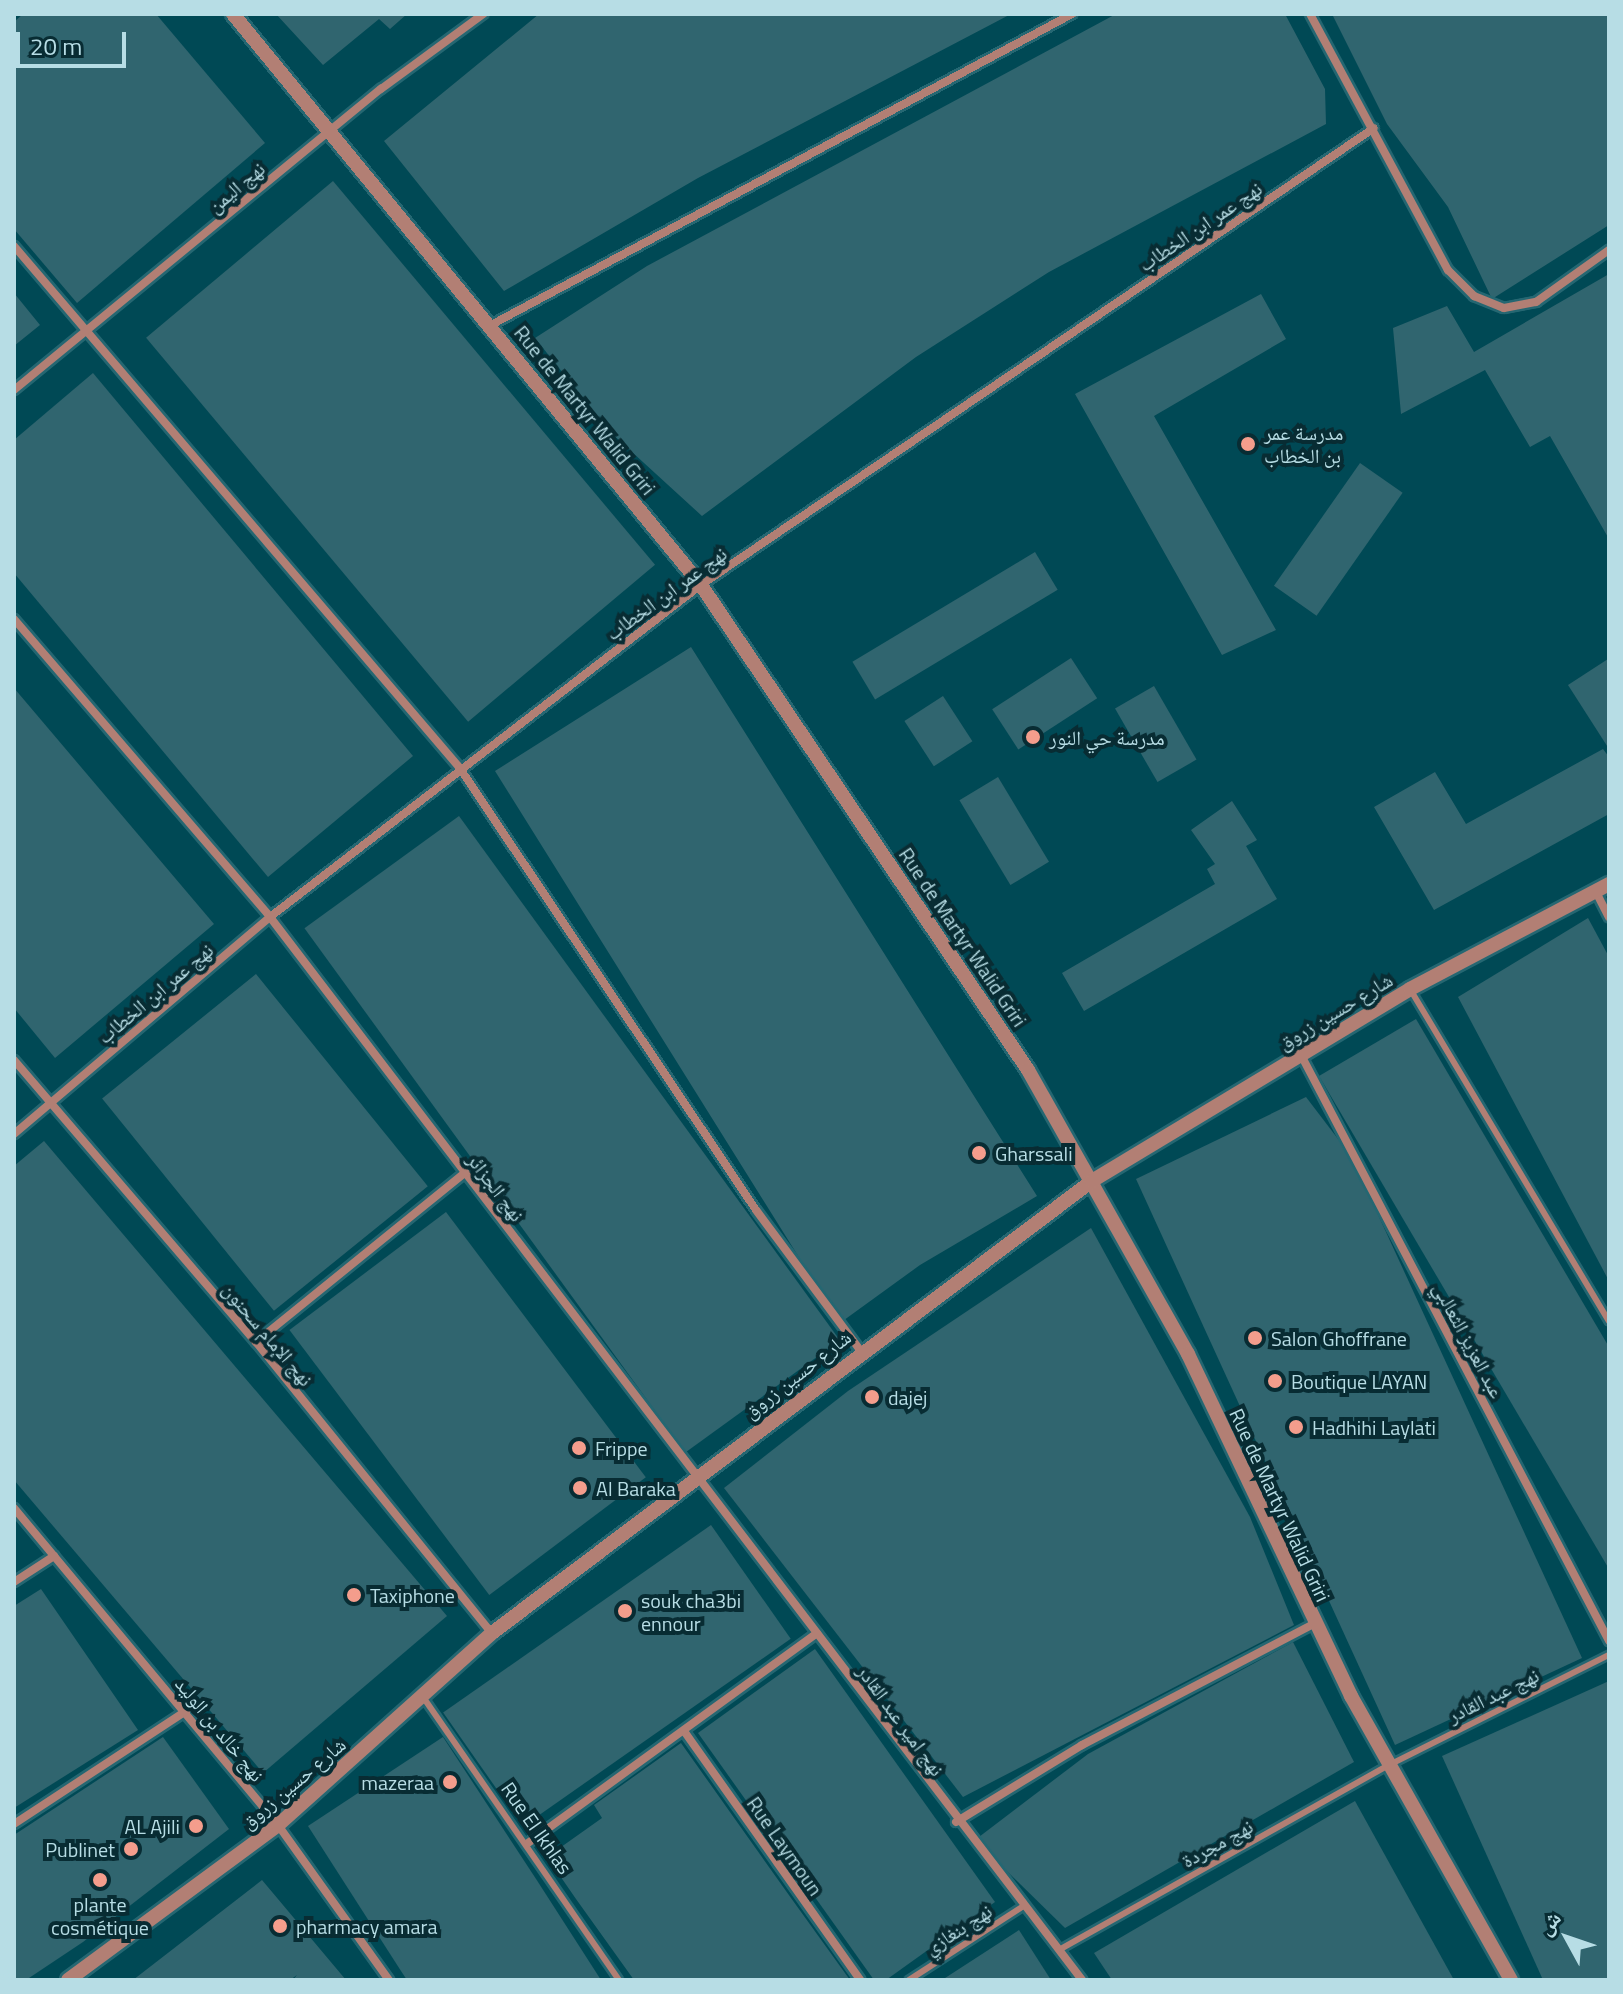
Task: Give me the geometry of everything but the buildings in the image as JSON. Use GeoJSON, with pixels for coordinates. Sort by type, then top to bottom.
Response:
{"type":"FeatureCollection","features":[{"type":"Feature","properties":{"kind":"street","name":"Rue de Martyr Walid Griri"},"geometry":{"type":"LineString","coordinates":[[233,14],[701,585],[1028,1070],[1188,1354],[1313,1624],[1511,1980]]}},
{"type":"Feature","properties":{"kind":"street","name":"نهج اليمن"},"geometry":{"type":"LineString","coordinates":[[14,390],[331,130],[483,14]]}},
{"type":"Feature","properties":{"kind":"street"},"geometry":{"type":"LineString","coordinates":[[491,325],[1072,14]]}},
{"type":"Feature","properties":{"kind":"street"},"geometry":{"type":"LineString","coordinates":[[1310,14],[1448,270],[1474,296],[1504,308],[1536,302],[1609,250]]}},
{"type":"Feature","properties":{"kind":"street","name":"نهج عمر ابن الخطاب"},"geometry":{"type":"LineString","coordinates":[[14,1134],[270,917],[459,767],[701,585],[1374,128]]}},
{"type":"Feature","properties":{"kind":"street"},"geometry":{"type":"LineString","coordinates":[[14,246],[90,329],[459,767],[756,1210],[860,1350]]}},
{"type":"Feature","properties":{"kind":"street","name":"نهج الجزائر"},"geometry":{"type":"LineString","coordinates":[[14,619],[270,917],[695,1477]]}},
{"type":"Feature","properties":{"kind":"street"},"geometry":{"type":"LineString","coordinates":[[1603,888],[1609,917]]}},
{"type":"Feature","properties":{"kind":"street","name":"شارع حسين زروق"},"geometry":{"type":"LineString","coordinates":[[68,1980],[278,1825],[492,1633],[860,1350],[1092,1181],[1410,989],[1603,888]]}},
{"type":"Feature","properties":{"kind":"street","name":"عبد العزيز الثعالبي"},"geometry":{"type":"LineString","coordinates":[[1301,1055],[1609,1641]]}},
{"type":"Feature","properties":{"kind":"street","name":"نهج الإمام سحنون"},"geometry":{"type":"LineString","coordinates":[[14,1060],[256,1342],[492,1633]]}},
{"type":"Feature","properties":{"kind":"street"},"geometry":{"type":"LineString","coordinates":[[256,1342],[465,1173]]}},
{"type":"Feature","properties":{"kind":"street","name":"نهج امير عبد القادر"},"geometry":{"type":"LineString","coordinates":[[695,1477],[817,1633],[956,1822],[1082,1980]]}},
{"type":"Feature","properties":{"kind":"street","name":"نهج خالد بن الوليد"},"geometry":{"type":"LineString","coordinates":[[14,1508],[278,1825],[389,1980]]}},
{"type":"Feature","properties":{"kind":"street"},"geometry":{"type":"LineString","coordinates":[[14,1582],[54,1556]]}},
{"type":"Feature","properties":{"kind":"street"},"geometry":{"type":"LineString","coordinates":[[956,1822],[1082,1745],[1313,1624]]}},
{"type":"Feature","properties":{"kind":"street"},"geometry":{"type":"LineString","coordinates":[[528,1843],[817,1633]]}},
{"type":"Feature","properties":{"kind":"street"},"geometry":{"type":"LineString","coordinates":[[14,1824],[186,1711]]}},
{"type":"Feature","properties":{"kind":"street","name":"Rue Laymoun"},"geometry":{"type":"LineString","coordinates":[[684,1731],[860,1980]]}},
{"type":"Feature","properties":{"kind":"lane"},"geometry":{"type":"LineString","coordinates":[[1410,989],[1609,1321]]}},
{"type":"Feature","properties":{"kind":"lane","name":"نهج عبد القادر"},"geometry":{"type":"LineString","coordinates":[[1391,1764],[1609,1655]]}},
{"type":"Feature","properties":{"kind":"lane","name":"Rue El Ikhlas"},"geometry":{"type":"LineString","coordinates":[[423,1697],[528,1843],[619,1980]]}},
{"type":"Feature","properties":{"kind":"lane","name":"نهج مجردة"},"geometry":{"type":"LineString","coordinates":[[1059,1950],[1391,1764]]}},
{"type":"Feature","properties":{"kind":"lane","name":"نهج بنغازي"},"geometry":{"type":"LineString","coordinates":[[909,1980],[1025,1905]]}},
{"type":"Feature","properties":{"kind":"place","name":"مدرسة عمر بن الخطاب"},"geometry":{"type":"Point","coordinates":[1248,444]}},
{"type":"Feature","properties":{"kind":"place","name":"مدرسة حي النور"},"geometry":{"type":"Point","coordinates":[1033,737]}},
{"type":"Feature","properties":{"kind":"place","name":"Gharssali"},"geometry":{"type":"Point","coordinates":[979,1153]}},
{"type":"Feature","properties":{"kind":"place","name":"Salon Ghoffrane"},"geometry":{"type":"Point","coordinates":[1255,1338]}},
{"type":"Feature","properties":{"kind":"place","name":"Boutique LAYAN"},"geometry":{"type":"Point","coordinates":[1275,1381]}},
{"type":"Feature","properties":{"kind":"place","name":"dajej"},"geometry":{"type":"Point","coordinates":[872,1397]}},
{"type":"Feature","properties":{"kind":"place","name":"Hadhihi Laylati"},"geometry":{"type":"Point","coordinates":[1296,1427]}},
{"type":"Feature","properties":{"kind":"place","name":"Frippe"},"geometry":{"type":"Point","coordinates":[579,1448]}},
{"type":"Feature","properties":{"kind":"place","name":"Al Baraka"},"geometry":{"type":"Point","coordinates":[580,1488]}},
{"type":"Feature","properties":{"kind":"place","name":"Taxiphone"},"geometry":{"type":"Point","coordinates":[354,1595]}},
{"type":"Feature","properties":{"kind":"place","name":"souk cha3bi ennour"},"geometry":{"type":"Point","coordinates":[625,1611]}},
{"type":"Feature","properties":{"kind":"place","name":"mazeraa"},"geometry":{"type":"Point","coordinates":[450,1782]}},
{"type":"Feature","properties":{"kind":"place","name":"AL Ajili"},"geometry":{"type":"Point","coordinates":[196,1826]}},
{"type":"Feature","properties":{"kind":"place","name":"Publinet"},"geometry":{"type":"Point","coordinates":[131,1849]}},
{"type":"Feature","properties":{"kind":"place","name":"plante cosmétique"},"geometry":{"type":"Point","coordinates":[100,1880]}},
{"type":"Feature","properties":{"kind":"place","name":"pharmacy amara"},"geometry":{"type":"Point","coordinates":[280,1926]}}]}
